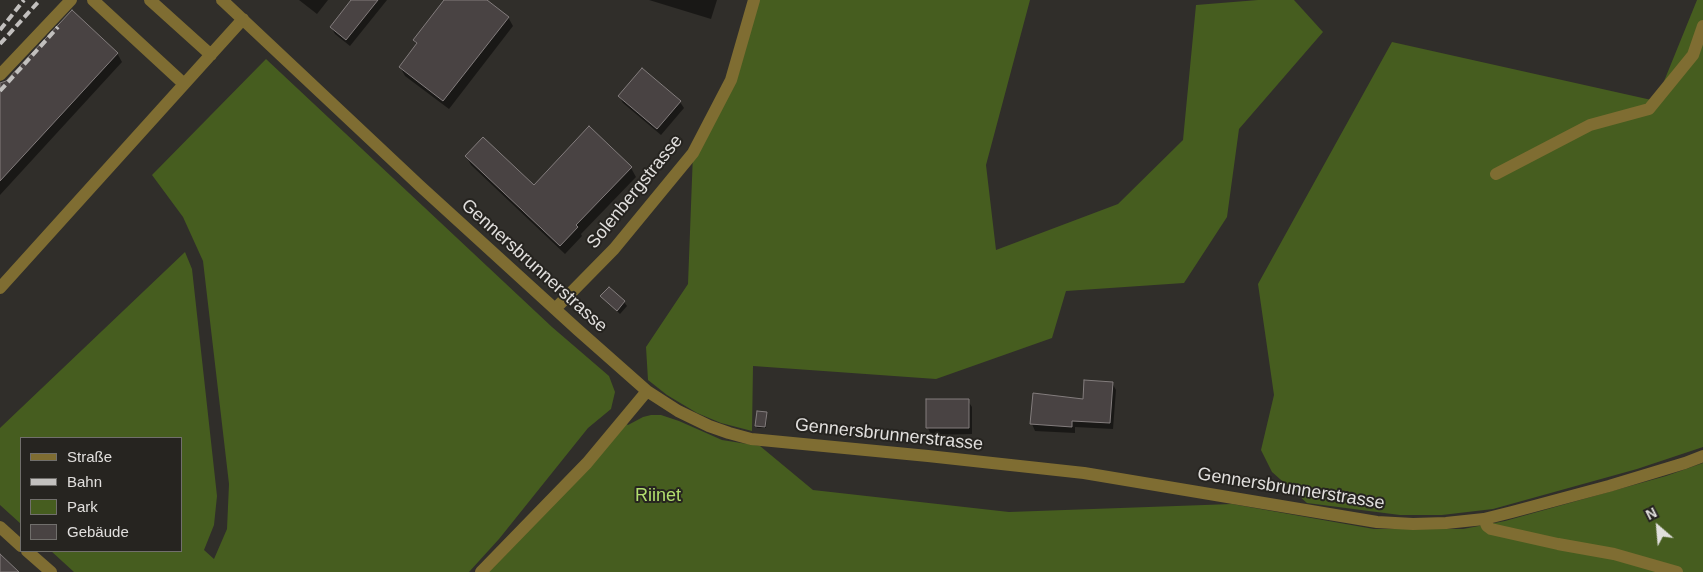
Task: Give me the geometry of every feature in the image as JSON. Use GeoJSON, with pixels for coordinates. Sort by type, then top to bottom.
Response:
{"type":"FeatureCollection","features":[{"type":"Feature","properties":{"kind":"street"},"geometry":{"type":"LineString","coordinates":[[0,75],[71,0]]}},
{"type":"Feature","properties":{"kind":"street"},"geometry":{"type":"LineString","coordinates":[[93,0],[184,84]]}},
{"type":"Feature","properties":{"kind":"street"},"geometry":{"type":"LineString","coordinates":[[150,0],[211,55]]}},
{"type":"Feature","properties":{"kind":"street","name":"Gennersbrunnerstrasse"},"geometry":{"type":"LineString","coordinates":[[222,0],[555,309],[647,391],[678,411],[709,426],[751,438],[1076,472],[1377,522],[1413,524],[1446,523],[1484,518],[1609,486],[1703,456]]}},
{"type":"Feature","properties":{"kind":"street","name":"Solenbergstrasse"},"geometry":{"type":"LineString","coordinates":[[555,309],[614,249],[693,153],[731,80],[754,0]]}},
{"type":"Feature","properties":{"kind":"street"},"geometry":{"type":"LineString","coordinates":[[0,288],[243,20]]}},
{"type":"Feature","properties":{"kind":"street"},"geometry":{"type":"LineString","coordinates":[[1496,174],[1590,126],[1649,109],[1693,55],[1703,26]]}},
{"type":"Feature","properties":{"kind":"street"},"geometry":{"type":"LineString","coordinates":[[481,572],[587,463],[647,391]]}},
{"type":"Feature","properties":{"kind":"street"},"geometry":{"type":"LineString","coordinates":[[1484,518],[1487,526],[1491,529],[1614,554],[1677,572]]}},
{"type":"Feature","properties":{"kind":"street"},"geometry":{"type":"LineString","coordinates":[[0,527],[20,545]]}},
{"type":"Feature","properties":{"kind":"street"},"geometry":{"type":"LineString","coordinates":[[28,552],[51,572]]}},
{"type":"Feature","properties":{"kind":"green space"},"geometry":{"type":"Polygon","coordinates":[[[754,0],[1030,0],[986,165],[996,250],[1118,204],[1183,140],[1196,5],[1258,0],[1294,0],[1323,32],[1239,129],[1227,217],[1184,283],[1066,291],[1052,338],[936,379],[753,366],[752,431],[721,423],[697,413],[667,395],[648,380],[646,347],[688,284],[693,153],[731,80],[754,0]]]}},
{"type":"Feature","properties":{"kind":"green space"},"geometry":{"type":"Polygon","coordinates":[[[1697,0],[1703,0],[1703,447],[1637,469],[1493,509],[1442,515],[1400,515],[1307,503],[1272,472],[1261,450],[1274,395],[1258,284],[1392,42],[1656,101],[1697,0]]]}},
{"type":"Feature","properties":{"kind":"green space"},"geometry":{"type":"Polygon","coordinates":[[[266,59],[552,327],[609,376],[615,392],[611,409],[588,428],[499,539],[469,572],[74,572],[52,552],[182,552],[182,437],[20,437],[20,523],[0,505],[0,428],[185,252],[192,269],[217,496],[214,525],[204,550],[214,559],[227,529],[229,484],[203,261],[183,217],[152,175],[266,59]]]}},
{"type":"Feature","properties":{"kind":"green space","name":"Riinet"},"geometry":{"type":"Polygon","coordinates":[[[651,415],[661,415],[679,421],[722,440],[760,446],[813,490],[1009,512],[1232,504],[1374,529],[1463,529],[1505,521],[1666,476],[1703,463],[1703,572],[481,572],[622,421],[628,425],[651,415]]]}},
{"type":"Feature","properties":{"kind":"building"},"geometry":{"type":"Polygon","coordinates":[[[351,0],[378,0],[346,40],[330,27],[351,0]]]}},
{"type":"Feature","properties":{"kind":"building"},"geometry":{"type":"Polygon","coordinates":[[[444,0],[487,0],[509,17],[443,101],[399,67],[417,43],[413,40],[444,0]]]}},
{"type":"Feature","properties":{"kind":"building"},"geometry":{"type":"Polygon","coordinates":[[[72,10],[118,53],[0,181],[0,83],[6,81],[72,10]]]}},
{"type":"Feature","properties":{"kind":"building"},"geometry":{"type":"Polygon","coordinates":[[[642,68],[681,101],[657,129],[618,96],[642,68]]]}},
{"type":"Feature","properties":{"kind":"building"},"geometry":{"type":"Polygon","coordinates":[[[589,126],[632,167],[576,225],[578,227],[560,246],[465,156],[483,137],[534,185],[589,126]]]}},
{"type":"Feature","properties":{"kind":"building"},"geometry":{"type":"Polygon","coordinates":[[[609,287],[625,301],[617,311],[600,296],[609,287]]]}},
{"type":"Feature","properties":{"kind":"building"},"geometry":{"type":"Polygon","coordinates":[[[1084,380],[1113,382],[1110,423],[1072,421],[1072,427],[1030,424],[1033,393],[1083,399],[1084,380]]]}},
{"type":"Feature","properties":{"kind":"building"},"geometry":{"type":"Polygon","coordinates":[[[926,399],[969,399],[969,428],[926,428],[926,399]]]}},
{"type":"Feature","properties":{"kind":"building"},"geometry":{"type":"Polygon","coordinates":[[[757,411],[767,412],[765,427],[755,426],[757,411]]]}},
{"type":"Feature","properties":{"kind":"building"},"geometry":{"type":"Polygon","coordinates":[[[0,554],[19,572],[0,572],[0,554]]]}},
{"type":"Feature","properties":{"kind":"railway"},"geometry":{"type":"LineString","coordinates":[[0,30],[24,0]]}},
{"type":"Feature","properties":{"kind":"railway"},"geometry":{"type":"LineString","coordinates":[[0,44],[40,0]]}},
{"type":"Feature","properties":{"kind":"railway"},"geometry":{"type":"LineString","coordinates":[[0,91],[58,27]]}}]}
